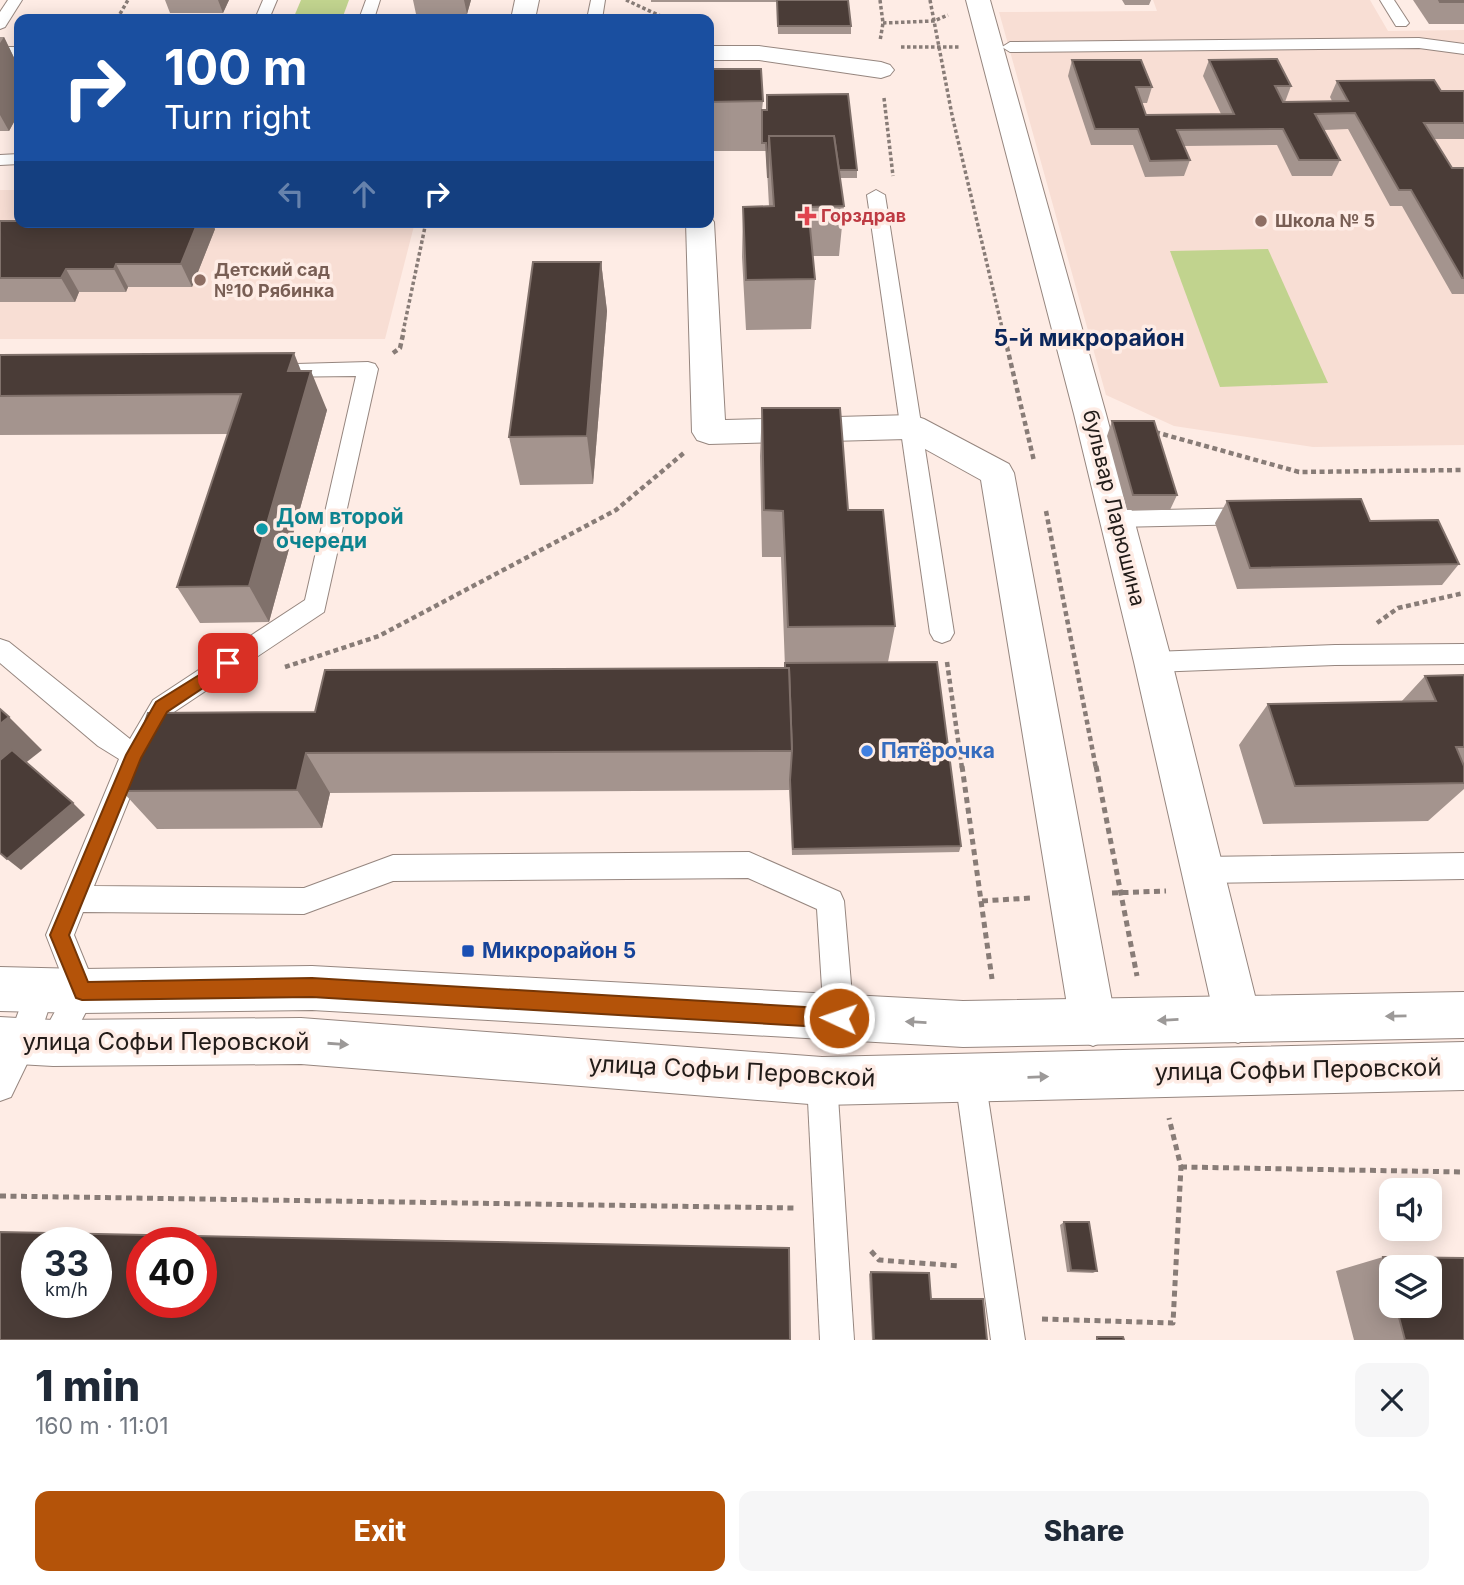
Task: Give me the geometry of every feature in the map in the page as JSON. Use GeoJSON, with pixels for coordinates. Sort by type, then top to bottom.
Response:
{"type":"FeatureCollection","features":[{"type":"Feature","properties":{"kind":"street","name":"бульвар Ларюшина"},"geometry":{"type":"LineString","coordinates":[[980,5],[1001,47],[1114,515],[1153,662],[1238,1020]]}},
{"type":"Feature","properties":{"kind":"street"},"geometry":{"type":"LineString","coordinates":[[714,53],[880,59]]}},
{"type":"Feature","properties":{"kind":"street"},"geometry":{"type":"LineString","coordinates":[[700,228],[709,432],[912,427],[997,473],[1093,1023]]}},
{"type":"Feature","properties":{"kind":"street"},"geometry":{"type":"LineString","coordinates":[[41,990],[312,988],[963,1024],[1464,1015]]}},
{"type":"Feature","properties":{"kind":"street"},"geometry":{"type":"LineString","coordinates":[[963,1024],[970,1078]]}},
{"type":"Feature","properties":{"kind":"street","name":"улица Софьи Перовской"},"geometry":{"type":"LineString","coordinates":[[25,1041],[302,1041],[822,1081],[1464,1066]]}},
{"type":"Feature","properties":{"kind":"lane"},"geometry":{"type":"LineString","coordinates":[[0,24],[15,0]]}},
{"type":"Feature","properties":{"kind":"lane"},"geometry":{"type":"LineString","coordinates":[[1387,0],[1401,23]]}},
{"type":"Feature","properties":{"kind":"lane"},"geometry":{"type":"LineString","coordinates":[[1001,47],[1419,43],[1464,49]]}},
{"type":"Feature","properties":{"kind":"lane"},"geometry":{"type":"LineString","coordinates":[[876,195],[942,633]]}},
{"type":"Feature","properties":{"kind":"lane"},"geometry":{"type":"LineString","coordinates":[[0,1086],[25,1041],[74,898],[134,755],[162,707],[316,605],[368,369],[246,370]]}},
{"type":"Feature","properties":{"kind":"lane"},"geometry":{"type":"LineString","coordinates":[[1114,515],[1273,516]]}},
{"type":"Feature","properties":{"kind":"lane"},"geometry":{"type":"LineString","coordinates":[[0,649],[107,738],[134,755]]}},
{"type":"Feature","properties":{"kind":"lane"},"geometry":{"type":"LineString","coordinates":[[1153,662],[1335,655],[1464,654]]}},
{"type":"Feature","properties":{"kind":"lane"},"geometry":{"type":"LineString","coordinates":[[74,898],[304,901],[393,868],[749,866],[831,901],[839,1018]]}},
{"type":"Feature","properties":{"kind":"lane"},"geometry":{"type":"LineString","coordinates":[[1204,880],[1464,866]]}},
{"type":"Feature","properties":{"kind":"lane"},"geometry":{"type":"LineString","coordinates":[[25,1041],[41,990]]}},
{"type":"Feature","properties":{"kind":"lane"},"geometry":{"type":"LineString","coordinates":[[970,1078],[1008,1340]]}},
{"type":"Feature","properties":{"kind":"lane"},"geometry":{"type":"LineString","coordinates":[[822,1081],[837,1340]]}},
{"type":"Feature","properties":{"kind":"path"},"geometry":{"type":"LineString","coordinates":[[625,0],[656,14]]}},
{"type":"Feature","properties":{"kind":"path"},"geometry":{"type":"LineString","coordinates":[[876,195],[894,187],[880,59],[883,23],[880,0]]}},
{"type":"Feature","properties":{"kind":"path"},"geometry":{"type":"LineString","coordinates":[[883,23],[934,21],[980,5]]}},
{"type":"Feature","properties":{"kind":"path"},"geometry":{"type":"LineString","coordinates":[[880,59],[1001,47]]}},
{"type":"Feature","properties":{"kind":"path"},"geometry":{"type":"LineString","coordinates":[[368,369],[400,348],[425,228]]}},
{"type":"Feature","properties":{"kind":"path"},"geometry":{"type":"LineString","coordinates":[[1090,414],[1298,472],[1464,470]]}},
{"type":"Feature","properties":{"kind":"path"},"geometry":{"type":"LineString","coordinates":[[277,669],[379,636],[616,510],[709,432]]}},
{"type":"Feature","properties":{"kind":"path"},"geometry":{"type":"LineString","coordinates":[[1335,655],[1398,608],[1464,593]]}},
{"type":"Feature","properties":{"kind":"path"},"geometry":{"type":"LineString","coordinates":[[942,633],[993,985]]}},
{"type":"Feature","properties":{"kind":"path"},"geometry":{"type":"LineString","coordinates":[[1070,895],[1204,880]]}},
{"type":"Feature","properties":{"kind":"path"},"geometry":{"type":"LineString","coordinates":[[0,1196],[830,1208],[879,1260],[969,1267],[1043,1320],[1173,1323],[1181,1167],[1168,1114]]}},
{"type":"Feature","properties":{"kind":"path"},"geometry":{"type":"LineString","coordinates":[[1181,1167],[1464,1172]]}},
{"type":"Feature","properties":{"kind":"shaded area","name":"Школа № 5"},"geometry":{"type":"Polygon","coordinates":[[[1153,0],[1370,0],[1388,31],[1464,30],[1464,445],[1313,447],[1174,426],[1106,395],[999,12],[1157,11],[1153,0]]]}},
{"type":"Feature","properties":{"kind":"shaded area","name":"Детский сад №10 Рябинка"},"geometry":{"type":"Polygon","coordinates":[[[0,190],[14,190],[14,228],[413,228],[385,339],[0,339],[0,190]]]}},
{"type":"Feature","properties":{"kind":"green space"},"geometry":{"type":"Polygon","coordinates":[[[301,0],[349,0],[344,14],[295,14],[301,0]]]}},
{"type":"Feature","properties":{"kind":"green space"},"geometry":{"type":"Polygon","coordinates":[[[1268,249],[1328,383],[1220,387],[1170,251],[1268,249]]]}},
{"type":"Feature","properties":{"kind":"building"},"geometry":{"type":"Polygon","coordinates":[[[777,0],[848,0],[851,26],[778,26],[777,0]]]}},
{"type":"Feature","properties":{"kind":"building"},"geometry":{"type":"Polygon","coordinates":[[[1439,0],[1464,0],[1464,2],[1440,2],[1439,0]]]}},
{"type":"Feature","properties":{"kind":"building"},"geometry":{"type":"Polygon","coordinates":[[[1277,59],[1291,86],[1275,86],[1283,102],[1348,101],[1337,81],[1434,80],[1441,91],[1464,91],[1464,123],[1424,123],[1452,168],[1464,168],[1464,278],[1411,190],[1399,190],[1355,113],[1315,114],[1340,160],[1299,160],[1283,129],[1177,130],[1190,160],[1150,161],[1138,129],[1095,129],[1072,60],[1141,60],[1152,87],[1136,87],[1146,115],[1234,114],[1209,60],[1277,59]]]}},
{"type":"Feature","properties":{"kind":"building"},"geometry":{"type":"Polygon","coordinates":[[[714,69],[761,69],[763,101],[714,102],[714,69]]]}},
{"type":"Feature","properties":{"kind":"building"},"geometry":{"type":"Polygon","coordinates":[[[848,94],[857,170],[839,170],[834,136],[769,136],[768,178],[766,143],[762,143],[762,110],[767,110],[767,95],[848,94]]]}},
{"type":"Feature","properties":{"kind":"building"},"geometry":{"type":"Polygon","coordinates":[[[769,136],[834,136],[844,206],[808,207],[815,279],[746,280],[743,207],[774,206],[769,136]]]}},
{"type":"Feature","properties":{"kind":"building"},"geometry":{"type":"Polygon","coordinates":[[[0,221],[14,221],[14,228],[196,228],[181,264],[116,264],[114,269],[66,269],[61,278],[0,278],[0,221]]]}},
{"type":"Feature","properties":{"kind":"building"},"geometry":{"type":"Polygon","coordinates":[[[533,262],[601,262],[587,436],[509,437],[533,262]]]}},
{"type":"Feature","properties":{"kind":"building"},"geometry":{"type":"Polygon","coordinates":[[[294,353],[288,371],[311,371],[249,586],[177,587],[241,394],[0,396],[0,355],[294,353]]]}},
{"type":"Feature","properties":{"kind":"building"},"geometry":{"type":"Polygon","coordinates":[[[762,408],[840,408],[848,510],[883,510],[895,626],[788,627],[783,511],[764,510],[762,408]]]}},
{"type":"Feature","properties":{"kind":"building"},"geometry":{"type":"Polygon","coordinates":[[[1112,421],[1154,421],[1177,495],[1133,495],[1112,421]]]}},
{"type":"Feature","properties":{"kind":"building"},"geometry":{"type":"Polygon","coordinates":[[[1361,499],[1370,521],[1438,520],[1459,564],[1250,568],[1227,501],[1361,499]]]}},
{"type":"Feature","properties":{"kind":"building","name":"Пятёрочка"},"geometry":{"type":"Polygon","coordinates":[[[937,662],[961,846],[793,849],[789,668],[785,668],[785,663],[937,662]]]}},
{"type":"Feature","properties":{"kind":"building"},"geometry":{"type":"Polygon","coordinates":[[[789,668],[792,751],[306,753],[297,790],[122,791],[148,713],[315,712],[325,670],[789,668]]]}},
{"type":"Feature","properties":{"kind":"building"},"geometry":{"type":"Polygon","coordinates":[[[1464,675],[1464,747],[1456,747],[1464,766],[1464,783],[1295,786],[1268,704],[1436,701],[1425,676],[1464,675]]]}},
{"type":"Feature","properties":{"kind":"building"},"geometry":{"type":"Polygon","coordinates":[[[0,709],[9,717],[0,724],[0,709]]]}},
{"type":"Feature","properties":{"kind":"building"},"geometry":{"type":"Polygon","coordinates":[[[12,750],[73,803],[7,859],[0,853],[0,760],[12,750]]]}},
{"type":"Feature","properties":{"kind":"building"},"geometry":{"type":"Polygon","coordinates":[[[1064,1222],[1089,1222],[1097,1271],[1071,1270],[1064,1222]]]}},
{"type":"Feature","properties":{"kind":"building"},"geometry":{"type":"Polygon","coordinates":[[[0,1232],[21,1232],[21,1318],[112,1318],[112,1234],[126,1235],[126,1318],[217,1318],[217,1236],[789,1248],[790,1340],[0,1340],[0,1232]]]}},
{"type":"Feature","properties":{"kind":"building"},"geometry":{"type":"Polygon","coordinates":[[[1442,1258],[1464,1258],[1464,1340],[1405,1340],[1399,1318],[1442,1318],[1442,1258]]]}},
{"type":"Feature","properties":{"kind":"building"},"geometry":{"type":"Polygon","coordinates":[[[871,1272],[929,1273],[931,1299],[983,1299],[987,1340],[874,1340],[871,1272]]]}},
{"type":"Feature","properties":{"kind":"building"},"geometry":{"type":"Polygon","coordinates":[[[1097,1337],[1123,1337],[1124,1340],[1097,1340],[1097,1337]]]}},
{"type":"Feature","properties":{"kind":"place","name":"Горздрав"},"geometry":{"type":"Point","coordinates":[807,216]}},
{"type":"Feature","properties":{"kind":"place","name":"Школа № 5"},"geometry":{"type":"Point","coordinates":[1261,221]}},
{"type":"Feature","properties":{"kind":"place","name":"Детский сад №10 Рябинка"},"geometry":{"type":"Point","coordinates":[200,280]}},
{"type":"Feature","properties":{"kind":"place","name":"Дом второй очереди"},"geometry":{"type":"Point","coordinates":[262,529]}},
{"type":"Feature","properties":{"kind":"place","name":"Пятёрочка"},"geometry":{"type":"Point","coordinates":[867,751]}},
{"type":"Feature","properties":{"kind":"place","name":"Микрорайон 5"},"geometry":{"type":"Point","coordinates":[468,951]}},
{"type":"Feature","properties":{"kind":"district","name":"5-й микрорайон"},"geometry":{"type":"Point","coordinates":[1089,338]}},
{"type":"Feature","properties":{"kind":"route"},"geometry":{"type":"LineString","coordinates":[[228,663],[162,707],[134,755],[60,935],[82,991],[312,988],[839,1018]]}}]}
